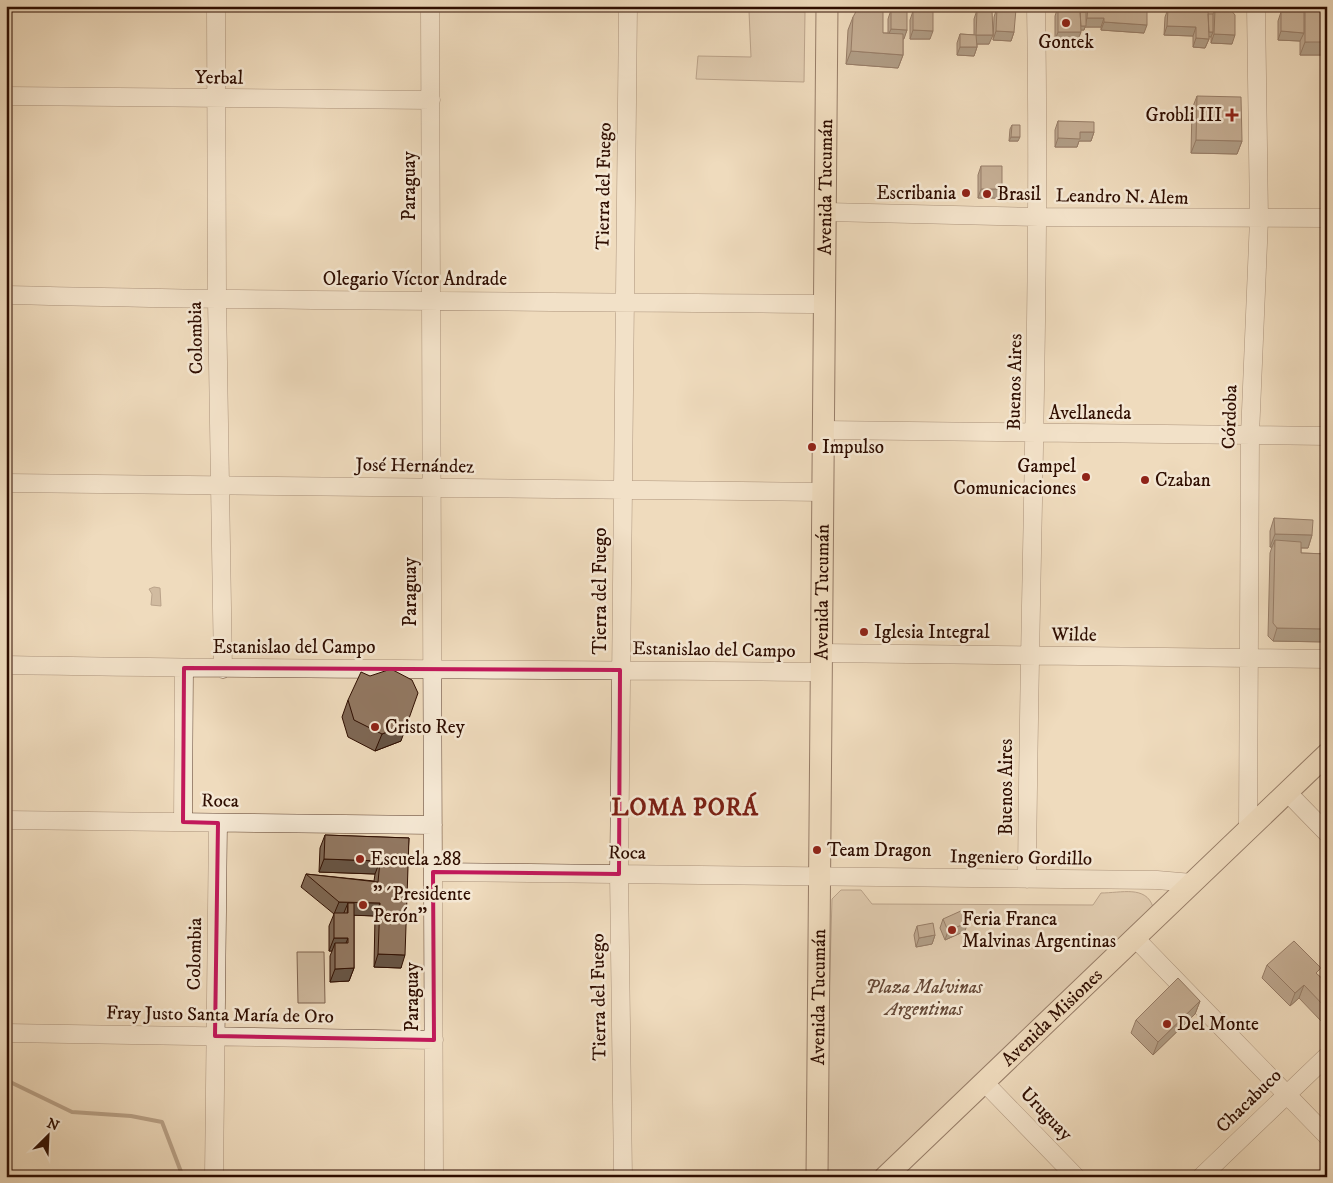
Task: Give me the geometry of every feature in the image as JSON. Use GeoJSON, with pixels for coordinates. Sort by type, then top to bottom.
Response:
{"type":"FeatureCollection","features":[{"type":"Feature","properties":{"kind":"main road","name":"Avenida Tucumán"},"geometry":{"type":"LineString","coordinates":[[817,1177],[824,304],[827,212],[827,6]]}},
{"type":"Feature","properties":{"kind":"main road","name":"Avenida Misiones"},"geometry":{"type":"LineString","coordinates":[[885,1177],[1327,754]]}},
{"type":"Feature","properties":{"kind":"street","name":"Colombia"},"geometry":{"type":"LineString","coordinates":[[216,6],[217,300],[224,669]]}},
{"type":"Feature","properties":{"kind":"street","name":"Paraguay"},"geometry":{"type":"LineString","coordinates":[[430,6],[434,1177]]}},
{"type":"Feature","properties":{"kind":"street","name":"Tierra del Fuego"},"geometry":{"type":"LineString","coordinates":[[622,1177],[619,874],[620,670],[628,6]]}},
{"type":"Feature","properties":{"kind":"street","name":"Buenos Aires"},"geometry":{"type":"LineString","coordinates":[[1027,879],[1028,656],[1036,434],[1039,217],[1036,6]]}},
{"type":"Feature","properties":{"kind":"street","name":"Córdoba"},"geometry":{"type":"LineString","coordinates":[[1248,829],[1250,435],[1259,219],[1256,6]]}},
{"type":"Feature","properties":{"kind":"street","name":"Yerbal"},"geometry":{"type":"LineString","coordinates":[[6,96],[430,100]]}},
{"type":"Feature","properties":{"kind":"street","name":"Leandro N. Alem"},"geometry":{"type":"LineString","coordinates":[[827,212],[1039,217],[1327,218]]}},
{"type":"Feature","properties":{"kind":"street","name":"Olegario Víctor Andrade"},"geometry":{"type":"LineString","coordinates":[[6,294],[217,300],[430,299],[824,304]]}},
{"type":"Feature","properties":{"kind":"street","name":"Avellaneda"},"geometry":{"type":"LineString","coordinates":[[823,430],[1327,436]]}},
{"type":"Feature","properties":{"kind":"street","name":"José Hernández"},"geometry":{"type":"LineString","coordinates":[[6,483],[823,492]]}},
{"type":"Feature","properties":{"kind":"street","name":"Wilde"},"geometry":{"type":"LineString","coordinates":[[821,663],[1028,656],[1327,659]]}},
{"type":"Feature","properties":{"kind":"street","name":"Estanislao del Campo"},"geometry":{"type":"LineString","coordinates":[[6,665],[224,669],[432,668],[620,670],[821,663]]}},
{"type":"Feature","properties":{"kind":"street"},"geometry":{"type":"LineString","coordinates":[[183,822],[184,668]]}},
{"type":"Feature","properties":{"kind":"street"},"geometry":{"type":"LineString","coordinates":[[1287,792],[1327,833]]}},
{"type":"Feature","properties":{"kind":"street","name":"Roca"},"geometry":{"type":"LineString","coordinates":[[6,820],[433,825]]}},
{"type":"Feature","properties":{"kind":"street","name":"Colombia"},"geometry":{"type":"LineString","coordinates":[[214,1177],[218,823]]}},
{"type":"Feature","properties":{"kind":"street","name":"Roca"},"geometry":{"type":"LineString","coordinates":[[433,872],[820,876]]}},
{"type":"Feature","properties":{"kind":"street","name":"Ingeniero Gordillo"},"geometry":{"type":"LineString","coordinates":[[820,876],[1157,880],[1192,883]]}},
{"type":"Feature","properties":{"kind":"street"},"geometry":{"type":"LineString","coordinates":[[1135,938],[1327,1136]]}},
{"type":"Feature","properties":{"kind":"street","name":"Fray Justo Santa María de Oro"},"geometry":{"type":"LineString","coordinates":[[6,1032],[434,1040]]}},
{"type":"Feature","properties":{"kind":"street","name":"Chacabuco"},"geometry":{"type":"LineString","coordinates":[[1201,1177],[1327,1056]]}},
{"type":"Feature","properties":{"kind":"street","name":"Uruguay"},"geometry":{"type":"LineString","coordinates":[[984,1082],[1076,1177]]}},
{"type":"Feature","properties":{"kind":"highlighted area"},"geometry":{"type":"Polygon","coordinates":[[[184,668],[620,670],[619,874],[433,872],[434,1040],[215,1036],[218,823],[183,822],[184,668]]]}},
{"type":"Feature","properties":{"kind":"green space"},"geometry":{"type":"Polygon","coordinates":[[[749,11],[805,12],[804,82],[696,79],[698,56],[751,57],[749,11]]]}},
{"type":"Feature","properties":{"kind":"green space","name":"Plaza Malvinas Argentinas"},"geometry":{"type":"Polygon","coordinates":[[[841,890],[861,890],[872,904],[1093,905],[1101,893],[1132,892],[1145,896],[1150,900],[1153,907],[873,1177],[824,1177],[832,899],[841,890]]]}},
{"type":"Feature","properties":{"kind":"green space"},"geometry":{"type":"Polygon","coordinates":[[[297,952],[324,952],[325,1003],[298,1003],[297,952]]]}},
{"type":"Feature","properties":{"kind":"shaded area"},"geometry":{"type":"Polygon","coordinates":[[[154,587],[160,588],[161,606],[151,605],[152,594],[149,589],[154,587]]]}},
{"type":"Feature","properties":{"kind":"building"},"geometry":{"type":"Polygon","coordinates":[[[1058,7],[1080,7],[1081,32],[1058,32],[1058,7]]]}},
{"type":"Feature","properties":{"kind":"building"},"geometry":{"type":"Polygon","coordinates":[[[1088,7],[1147,9],[1147,25],[1104,22],[1104,18],[1087,18],[1088,7]]]}},
{"type":"Feature","properties":{"kind":"building"},"geometry":{"type":"Polygon","coordinates":[[[858,8],[883,10],[883,33],[903,34],[903,55],[851,51],[853,17],[858,8]]]}},
{"type":"Feature","properties":{"kind":"building"},"geometry":{"type":"Polygon","coordinates":[[[997,8],[1016,9],[1014,32],[996,31],[997,8]]]}},
{"type":"Feature","properties":{"kind":"building"},"geometry":{"type":"Polygon","coordinates":[[[1305,8],[1327,8],[1327,42],[1305,42],[1305,8]]]}},
{"type":"Feature","properties":{"kind":"building"},"geometry":{"type":"Polygon","coordinates":[[[1168,9],[1208,10],[1209,39],[1196,38],[1196,27],[1167,26],[1168,9]]]}},
{"type":"Feature","properties":{"kind":"building"},"geometry":{"type":"Polygon","coordinates":[[[1230,9],[1235,15],[1235,35],[1214,34],[1215,10],[1230,9]]]}},
{"type":"Feature","properties":{"kind":"building"},"geometry":{"type":"Polygon","coordinates":[[[891,10],[907,10],[907,30],[891,29],[891,10]]]}},
{"type":"Feature","properties":{"kind":"building"},"geometry":{"type":"Polygon","coordinates":[[[977,10],[992,10],[993,35],[976,35],[977,10]]]}},
{"type":"Feature","properties":{"kind":"building"},"geometry":{"type":"Polygon","coordinates":[[[913,11],[933,11],[933,31],[913,30],[913,11]]]}},
{"type":"Feature","properties":{"kind":"building"},"geometry":{"type":"Polygon","coordinates":[[[1080,12],[1086,12],[1086,26],[1081,26],[1080,12]]]}},
{"type":"Feature","properties":{"kind":"building"},"geometry":{"type":"Polygon","coordinates":[[[1281,12],[1304,12],[1304,33],[1281,31],[1281,12]]]}},
{"type":"Feature","properties":{"kind":"building"},"geometry":{"type":"Polygon","coordinates":[[[1208,14],[1213,14],[1213,32],[1209,32],[1208,14]]]}},
{"type":"Feature","properties":{"kind":"building"},"geometry":{"type":"Polygon","coordinates":[[[960,34],[976,35],[977,47],[960,47],[960,34]]]}},
{"type":"Feature","properties":{"kind":"building"},"geometry":{"type":"Polygon","coordinates":[[[1197,96],[1241,97],[1242,141],[1196,140],[1197,96]]]}},
{"type":"Feature","properties":{"kind":"building"},"geometry":{"type":"Polygon","coordinates":[[[1058,121],[1094,122],[1094,132],[1080,132],[1080,139],[1058,138],[1058,121]]]}},
{"type":"Feature","properties":{"kind":"building"},"geometry":{"type":"Polygon","coordinates":[[[1012,125],[1020,125],[1020,137],[1011,137],[1012,125]]]}},
{"type":"Feature","properties":{"kind":"building"},"geometry":{"type":"Polygon","coordinates":[[[981,166],[1002,166],[1002,189],[981,189],[981,166]]]}},
{"type":"Feature","properties":{"kind":"building"},"geometry":{"type":"Polygon","coordinates":[[[1274,518],[1313,520],[1312,535],[1275,534],[1274,518]]]}},
{"type":"Feature","properties":{"kind":"building"},"geometry":{"type":"Polygon","coordinates":[[[1275,540],[1301,542],[1301,553],[1327,554],[1327,629],[1277,628],[1273,623],[1275,540]]]}},
{"type":"Feature","properties":{"kind":"building","name":"Cristo Rey"},"geometry":{"type":"Polygon","coordinates":[[[391,669],[412,680],[418,693],[407,724],[382,734],[354,720],[348,700],[361,672],[370,676],[391,669]]]}},
{"type":"Feature","properties":{"kind":"building","name":"\"´Presidente Perón\""},"geometry":{"type":"Polygon","coordinates":[[[325,835],[409,838],[405,955],[378,954],[380,903],[339,902],[306,874],[378,882],[380,861],[324,859],[325,835]]]}},
{"type":"Feature","properties":{"kind":"building"},"geometry":{"type":"Polygon","coordinates":[[[348,903],[354,903],[354,968],[335,969],[335,943],[348,943],[348,938],[334,938],[334,913],[348,913],[348,903]]]}},
{"type":"Feature","properties":{"kind":"building"},"geometry":{"type":"Polygon","coordinates":[[[963,910],[968,922],[948,931],[943,919],[963,910]]]}},
{"type":"Feature","properties":{"kind":"building"},"geometry":{"type":"Polygon","coordinates":[[[933,923],[935,935],[919,938],[917,926],[933,923]]]}},
{"type":"Feature","properties":{"kind":"building"},"geometry":{"type":"Polygon","coordinates":[[[1294,941],[1321,968],[1316,973],[1327,983],[1326,1008],[1304,985],[1295,993],[1267,965],[1294,941]]]}},
{"type":"Feature","properties":{"kind":"building"},"geometry":{"type":"Polygon","coordinates":[[[1178,978],[1200,1001],[1158,1042],[1136,1020],[1178,978]]]}},
{"type":"Feature","properties":{"kind":"waterway"},"geometry":{"type":"LineString","coordinates":[[6,1080],[72,1112],[131,1116],[162,1122],[183,1177]]}},
{"type":"Feature","properties":{"kind":"place","name":"Gontek"},"geometry":{"type":"Point","coordinates":[1066,23]}},
{"type":"Feature","properties":{"kind":"place","name":"Grobli III"},"geometry":{"type":"Point","coordinates":[1232,115]}},
{"type":"Feature","properties":{"kind":"place","name":"Escribania"},"geometry":{"type":"Point","coordinates":[966,193]}},
{"type":"Feature","properties":{"kind":"place","name":"Brasil"},"geometry":{"type":"Point","coordinates":[987,194]}},
{"type":"Feature","properties":{"kind":"place","name":"Impulso"},"geometry":{"type":"Point","coordinates":[812,447]}},
{"type":"Feature","properties":{"kind":"place","name":"Gampel Comunicaciones"},"geometry":{"type":"Point","coordinates":[1086,477]}},
{"type":"Feature","properties":{"kind":"place","name":"Czaban"},"geometry":{"type":"Point","coordinates":[1145,480]}},
{"type":"Feature","properties":{"kind":"place","name":"Iglesia Integral"},"geometry":{"type":"Point","coordinates":[864,632]}},
{"type":"Feature","properties":{"kind":"place","name":"Cristo Rey"},"geometry":{"type":"Point","coordinates":[375,727]}},
{"type":"Feature","properties":{"kind":"place","name":"Team Dragon"},"geometry":{"type":"Point","coordinates":[817,850]}},
{"type":"Feature","properties":{"kind":"place","name":"Escuela 288"},"geometry":{"type":"Point","coordinates":[360,859]}},
{"type":"Feature","properties":{"kind":"place","name":"\"´Presidente Perón\""},"geometry":{"type":"Point","coordinates":[363,905]}},
{"type":"Feature","properties":{"kind":"place","name":"Feria Franca Malvinas Argentinas"},"geometry":{"type":"Point","coordinates":[952,930]}},
{"type":"Feature","properties":{"kind":"place","name":"Del Monte"},"geometry":{"type":"Point","coordinates":[1167,1024]}},
{"type":"Feature","properties":{"kind":"district","name":"LOMA PORÁ"},"geometry":{"type":"Point","coordinates":[685,808]}}]}
